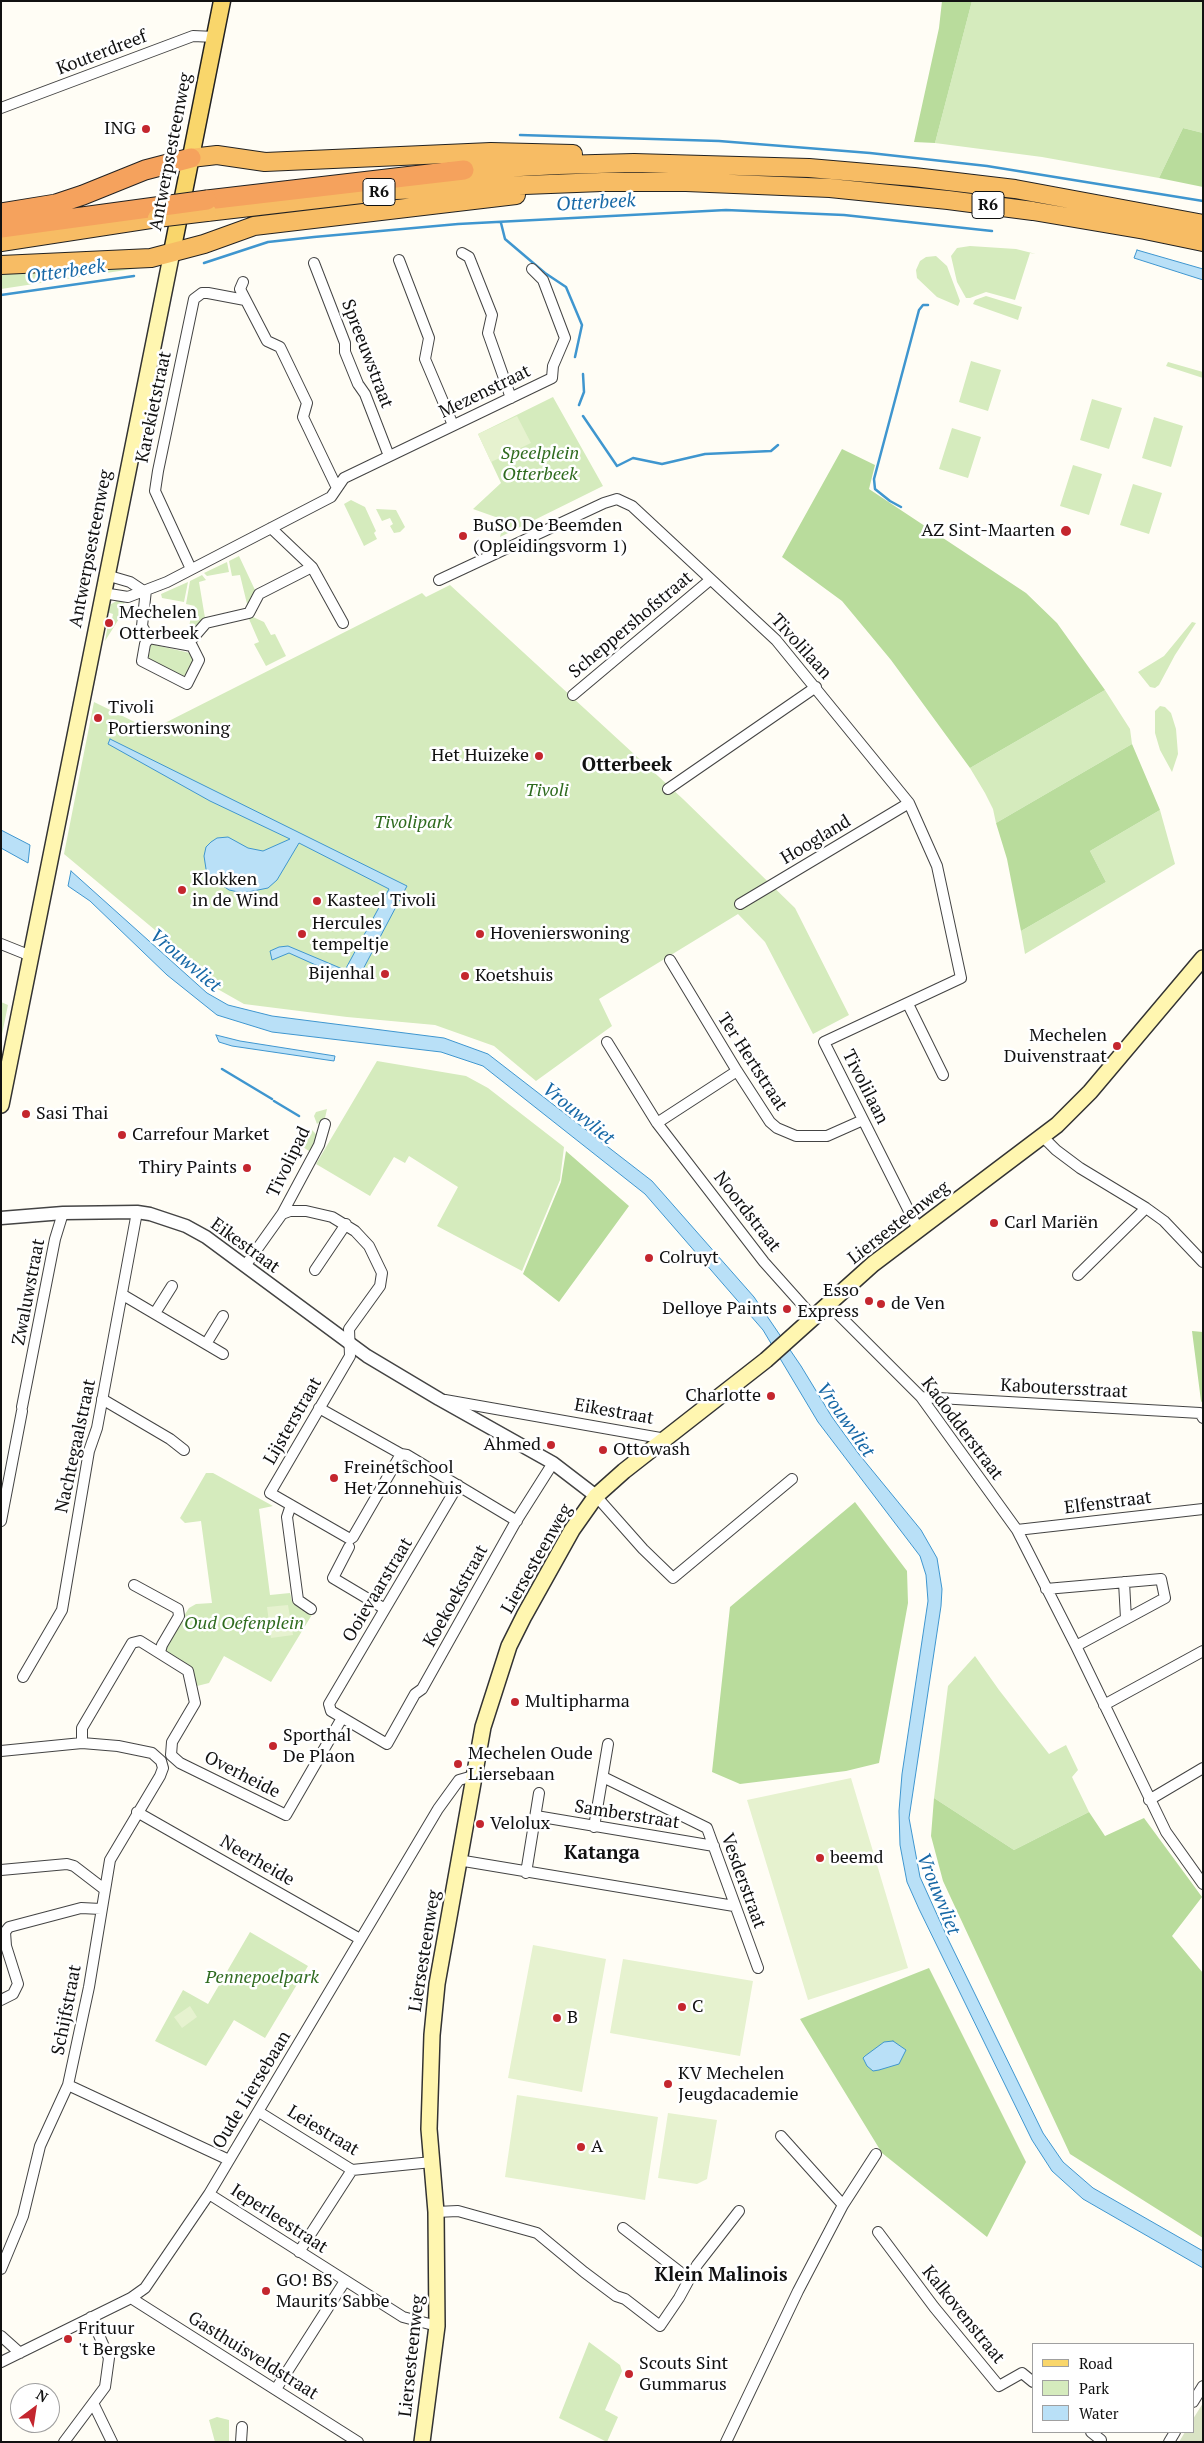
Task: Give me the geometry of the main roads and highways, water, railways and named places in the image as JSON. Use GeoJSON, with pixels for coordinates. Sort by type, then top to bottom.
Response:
{"type":"FeatureCollection","features":[{"type":"Feature","properties":{"kind":"highway"},"geometry":{"type":"LineString","coordinates":[[1,213],[56,204],[83,196],[145,170],[191,158],[217,155],[265,162],[492,152],[549,153],[617,157],[634,164]]}},
{"type":"Feature","properties":{"kind":"highway","name":"R6"},"geometry":{"type":"LineString","coordinates":[[1,228],[160,212],[464,170],[558,165],[634,164],[809,168],[914,177],[1015,189],[1147,212],[1203,224]]}},
{"type":"Feature","properties":{"kind":"highway","name":"R6"},"geometry":{"type":"LineString","coordinates":[[207,206],[396,190],[551,183],[686,182],[830,188],[1033,211],[1203,242]]}},
{"type":"Feature","properties":{"kind":"highway"},"geometry":{"type":"LineString","coordinates":[[1,265],[151,258],[204,244],[254,226],[530,194],[551,183]]}},
{"type":"Feature","properties":{"kind":"highway"},"geometry":{"type":"LineString","coordinates":[[1147,212],[1170,209],[1203,214]]}},
{"type":"Feature","properties":{"kind":"highway","name":"R6"},"geometry":{"type":"LineString","coordinates":[[1,242],[160,212]]}},
{"type":"Feature","properties":{"kind":"highway"},"geometry":{"type":"LineString","coordinates":[[1145,230],[1154,238],[1203,252]]}},
{"type":"Feature","properties":{"kind":"main road","name":"Antwerpsesteenweg"},"geometry":{"type":"LineString","coordinates":[[1,1104],[222,1]]}},
{"type":"Feature","properties":{"kind":"main road","name":"Liersesteenweg"},"geometry":{"type":"LineString","coordinates":[[422,2442],[437,2326],[436,2212],[430,2129],[432,2035],[437,1984],[483,1727],[509,1646],[572,1530],[596,1496],[624,1471],[771,1356],[873,1264],[1043,1137],[1090,1092],[1203,958]]}},
{"type":"Feature","properties":{"kind":"water"},"geometry":{"type":"Polygon","coordinates":[[[1137,250],[1203,269],[1203,280],[1134,258],[1137,250]]]}},
{"type":"Feature","properties":{"kind":"water"},"geometry":{"type":"Polygon","coordinates":[[[110,739],[407,886],[360,975],[354,979],[347,979],[289,953],[272,960],[270,951],[288,946],[345,970],[389,889],[299,843],[277,880],[268,888],[243,893],[229,890],[210,877],[206,869],[204,856],[206,847],[211,842],[217,838],[228,837],[248,848],[263,851],[290,839],[210,801],[108,744],[110,739]]]}},
{"type":"Feature","properties":{"kind":"water"},"geometry":{"type":"Polygon","coordinates":[[[1,830],[30,845],[28,863],[1,848],[1,830]]]}},
{"type":"Feature","properties":{"kind":"water"},"geometry":{"type":"Polygon","coordinates":[[[71,871],[207,993],[228,1005],[272,1016],[444,1038],[488,1054],[652,1181],[754,1297],[801,1366],[832,1417],[858,1453],[921,1530],[937,1558],[942,1589],[941,1606],[909,1818],[920,1877],[948,1939],[1043,2133],[1063,2162],[1093,2188],[1203,2251],[1203,2268],[1083,2199],[1052,2171],[1032,2140],[919,1909],[907,1882],[900,1845],[899,1811],[902,1774],[928,1601],[926,1575],[920,1556],[818,1422],[763,1330],[645,1194],[483,1066],[441,1052],[272,1032],[217,1015],[167,975],[90,901],[68,886],[71,871]]]}},
{"type":"Feature","properties":{"kind":"water"},"geometry":{"type":"Polygon","coordinates":[[[216,1035],[240,1041],[335,1056],[334,1061],[232,1046],[219,1042],[216,1035]]]}},
{"type":"Feature","properties":{"kind":"water"},"geometry":{"type":"Polygon","coordinates":[[[893,2041],[906,2050],[899,2064],[873,2071],[867,2066],[863,2058],[865,2056],[884,2042],[893,2041]]]}},
{"type":"Feature","properties":{"kind":"waterway"},"geometry":{"type":"LineString","coordinates":[[520,135],[719,141],[870,153],[987,166],[1203,201]]}},
{"type":"Feature","properties":{"kind":"waterway","name":"Otterbeek"},"geometry":{"type":"LineString","coordinates":[[204,263],[268,242],[314,237],[458,224],[726,210],[844,215],[992,231]]}},
{"type":"Feature","properties":{"kind":"waterway"},"geometry":{"type":"LineString","coordinates":[[501,223],[505,239],[545,273],[566,287],[582,325],[575,357]]}},
{"type":"Feature","properties":{"kind":"waterway","name":"Otterbeek"},"geometry":{"type":"LineString","coordinates":[[1,295],[134,276]]}},
{"type":"Feature","properties":{"kind":"waterway"},"geometry":{"type":"LineString","coordinates":[[901,507],[875,489],[874,479],[919,310],[923,305],[928,305]]}},
{"type":"Feature","properties":{"kind":"waterway"},"geometry":{"type":"LineString","coordinates":[[579,405],[584,392],[583,374]]}},
{"type":"Feature","properties":{"kind":"waterway"},"geometry":{"type":"LineString","coordinates":[[583,416],[617,466],[633,458],[662,464],[705,454],[771,451],[778,445]]}},
{"type":"Feature","properties":{"kind":"waterway"},"geometry":{"type":"LineString","coordinates":[[222,1069],[272,1099]]}},
{"type":"Feature","properties":{"kind":"waterway"},"geometry":{"type":"LineString","coordinates":[[274,1101],[299,1116]]}},
{"type":"Feature","properties":{"kind":"place","name":"ING"},"geometry":{"type":"Point","coordinates":[146,129]}},
{"type":"Feature","properties":{"kind":"place","name":"AZ Sint-Maarten"},"geometry":{"type":"Point","coordinates":[1066,531]}},
{"type":"Feature","properties":{"kind":"place","name":"BuSO De Beemden (Opleidingsvorm 1)"},"geometry":{"type":"Point","coordinates":[463,536]}},
{"type":"Feature","properties":{"kind":"place","name":"Mechelen Otterbeek"},"geometry":{"type":"Point","coordinates":[109,623]}},
{"type":"Feature","properties":{"kind":"place","name":"Tivoli Portierswoning"},"geometry":{"type":"Point","coordinates":[98,718]}},
{"type":"Feature","properties":{"kind":"place","name":"Het Huizeke"},"geometry":{"type":"Point","coordinates":[539,756]}},
{"type":"Feature","properties":{"kind":"place","name":"Klokken in de Wind"},"geometry":{"type":"Point","coordinates":[182,890]}},
{"type":"Feature","properties":{"kind":"place","name":"Kasteel Tivoli"},"geometry":{"type":"Point","coordinates":[317,901]}},
{"type":"Feature","properties":{"kind":"place","name":"Hercules tempeltje"},"geometry":{"type":"Point","coordinates":[302,934]}},
{"type":"Feature","properties":{"kind":"place","name":"Hovenierswoning"},"geometry":{"type":"Point","coordinates":[480,934]}},
{"type":"Feature","properties":{"kind":"place","name":"Bijenhal"},"geometry":{"type":"Point","coordinates":[385,974]}},
{"type":"Feature","properties":{"kind":"place","name":"Koetshuis"},"geometry":{"type":"Point","coordinates":[465,976]}},
{"type":"Feature","properties":{"kind":"place","name":"Mechelen Duivenstraat"},"geometry":{"type":"Point","coordinates":[1117,1046]}},
{"type":"Feature","properties":{"kind":"place","name":"Sasi Thai"},"geometry":{"type":"Point","coordinates":[26,1114]}},
{"type":"Feature","properties":{"kind":"place","name":"Carrefour Market"},"geometry":{"type":"Point","coordinates":[122,1135]}},
{"type":"Feature","properties":{"kind":"place","name":"Thiry Paints"},"geometry":{"type":"Point","coordinates":[247,1168]}},
{"type":"Feature","properties":{"kind":"place","name":"Carl Mariën"},"geometry":{"type":"Point","coordinates":[994,1223]}},
{"type":"Feature","properties":{"kind":"place","name":"Colruyt"},"geometry":{"type":"Point","coordinates":[649,1258]}},
{"type":"Feature","properties":{"kind":"place","name":"Esso Express"},"geometry":{"type":"Point","coordinates":[869,1301]}},
{"type":"Feature","properties":{"kind":"place","name":"de Ven"},"geometry":{"type":"Point","coordinates":[881,1304]}},
{"type":"Feature","properties":{"kind":"place","name":"Delloye Paints"},"geometry":{"type":"Point","coordinates":[787,1309]}},
{"type":"Feature","properties":{"kind":"place","name":"Charlotte"},"geometry":{"type":"Point","coordinates":[771,1396]}},
{"type":"Feature","properties":{"kind":"place","name":"Ahmed"},"geometry":{"type":"Point","coordinates":[551,1445]}},
{"type":"Feature","properties":{"kind":"place","name":"Ottowash"},"geometry":{"type":"Point","coordinates":[603,1450]}},
{"type":"Feature","properties":{"kind":"place","name":"Freinetschool Het Zonnehuis"},"geometry":{"type":"Point","coordinates":[334,1478]}},
{"type":"Feature","properties":{"kind":"place","name":"Multipharma"},"geometry":{"type":"Point","coordinates":[515,1702]}},
{"type":"Feature","properties":{"kind":"place","name":"Sporthal De Plaon"},"geometry":{"type":"Point","coordinates":[273,1746]}},
{"type":"Feature","properties":{"kind":"place","name":"Mechelen Oude Liersebaan"},"geometry":{"type":"Point","coordinates":[458,1764]}},
{"type":"Feature","properties":{"kind":"place","name":"Velolux"},"geometry":{"type":"Point","coordinates":[480,1824]}},
{"type":"Feature","properties":{"kind":"place","name":"beemd"},"geometry":{"type":"Point","coordinates":[820,1858]}},
{"type":"Feature","properties":{"kind":"place","name":"C"},"geometry":{"type":"Point","coordinates":[682,2007]}},
{"type":"Feature","properties":{"kind":"place","name":"B"},"geometry":{"type":"Point","coordinates":[557,2018]}},
{"type":"Feature","properties":{"kind":"place","name":"KV Mechelen Jeugdacademie"},"geometry":{"type":"Point","coordinates":[668,2084]}},
{"type":"Feature","properties":{"kind":"place","name":"A"},"geometry":{"type":"Point","coordinates":[581,2147]}},
{"type":"Feature","properties":{"kind":"place","name":"GO! BS Maurits Sabbe"},"geometry":{"type":"Point","coordinates":[266,2291]}},
{"type":"Feature","properties":{"kind":"place","name":"Frituur 't Bergske"},"geometry":{"type":"Point","coordinates":[68,2339]}},
{"type":"Feature","properties":{"kind":"place","name":"Scouts Sint Gummarus"},"geometry":{"type":"Point","coordinates":[629,2374]}},
{"type":"Feature","properties":{"kind":"district","name":"Otterbeek"},"geometry":{"type":"Point","coordinates":[627,766]}},
{"type":"Feature","properties":{"kind":"district","name":"Katanga"},"geometry":{"type":"Point","coordinates":[602,1854]}},
{"type":"Feature","properties":{"kind":"district","name":"Klein Malinois"},"geometry":{"type":"Point","coordinates":[721,2276]}},
{"type":"Feature","properties":{"kind":"park label","name":"Speelplein Otterbeek"},"geometry":{"type":"Point","coordinates":[540,464]}},
{"type":"Feature","properties":{"kind":"park label","name":"Tivoli"},"geometry":{"type":"Point","coordinates":[547,791]}},
{"type":"Feature","properties":{"kind":"park label","name":"Tivolipark"},"geometry":{"type":"Point","coordinates":[413,823]}},
{"type":"Feature","properties":{"kind":"park label","name":"Oud Oefenplein"},"geometry":{"type":"Point","coordinates":[244,1624]}},
{"type":"Feature","properties":{"kind":"park label","name":"Pennepoelpark"},"geometry":{"type":"Point","coordinates":[262,1978]}},
{"type":"Feature","properties":{"kind":"water label","name":"Vrouwvliet"},"geometry":{"type":"Point","coordinates":[185,961]}},
{"type":"Feature","properties":{"kind":"water label","name":"Vrouwvliet"},"geometry":{"type":"Point","coordinates":[578,1114]}},
{"type":"Feature","properties":{"kind":"water label","name":"Vrouwvliet"},"geometry":{"type":"Point","coordinates":[845,1420]}},
{"type":"Feature","properties":{"kind":"water label","name":"Vrouwvliet"},"geometry":{"type":"Point","coordinates":[938,1894]}}]}
